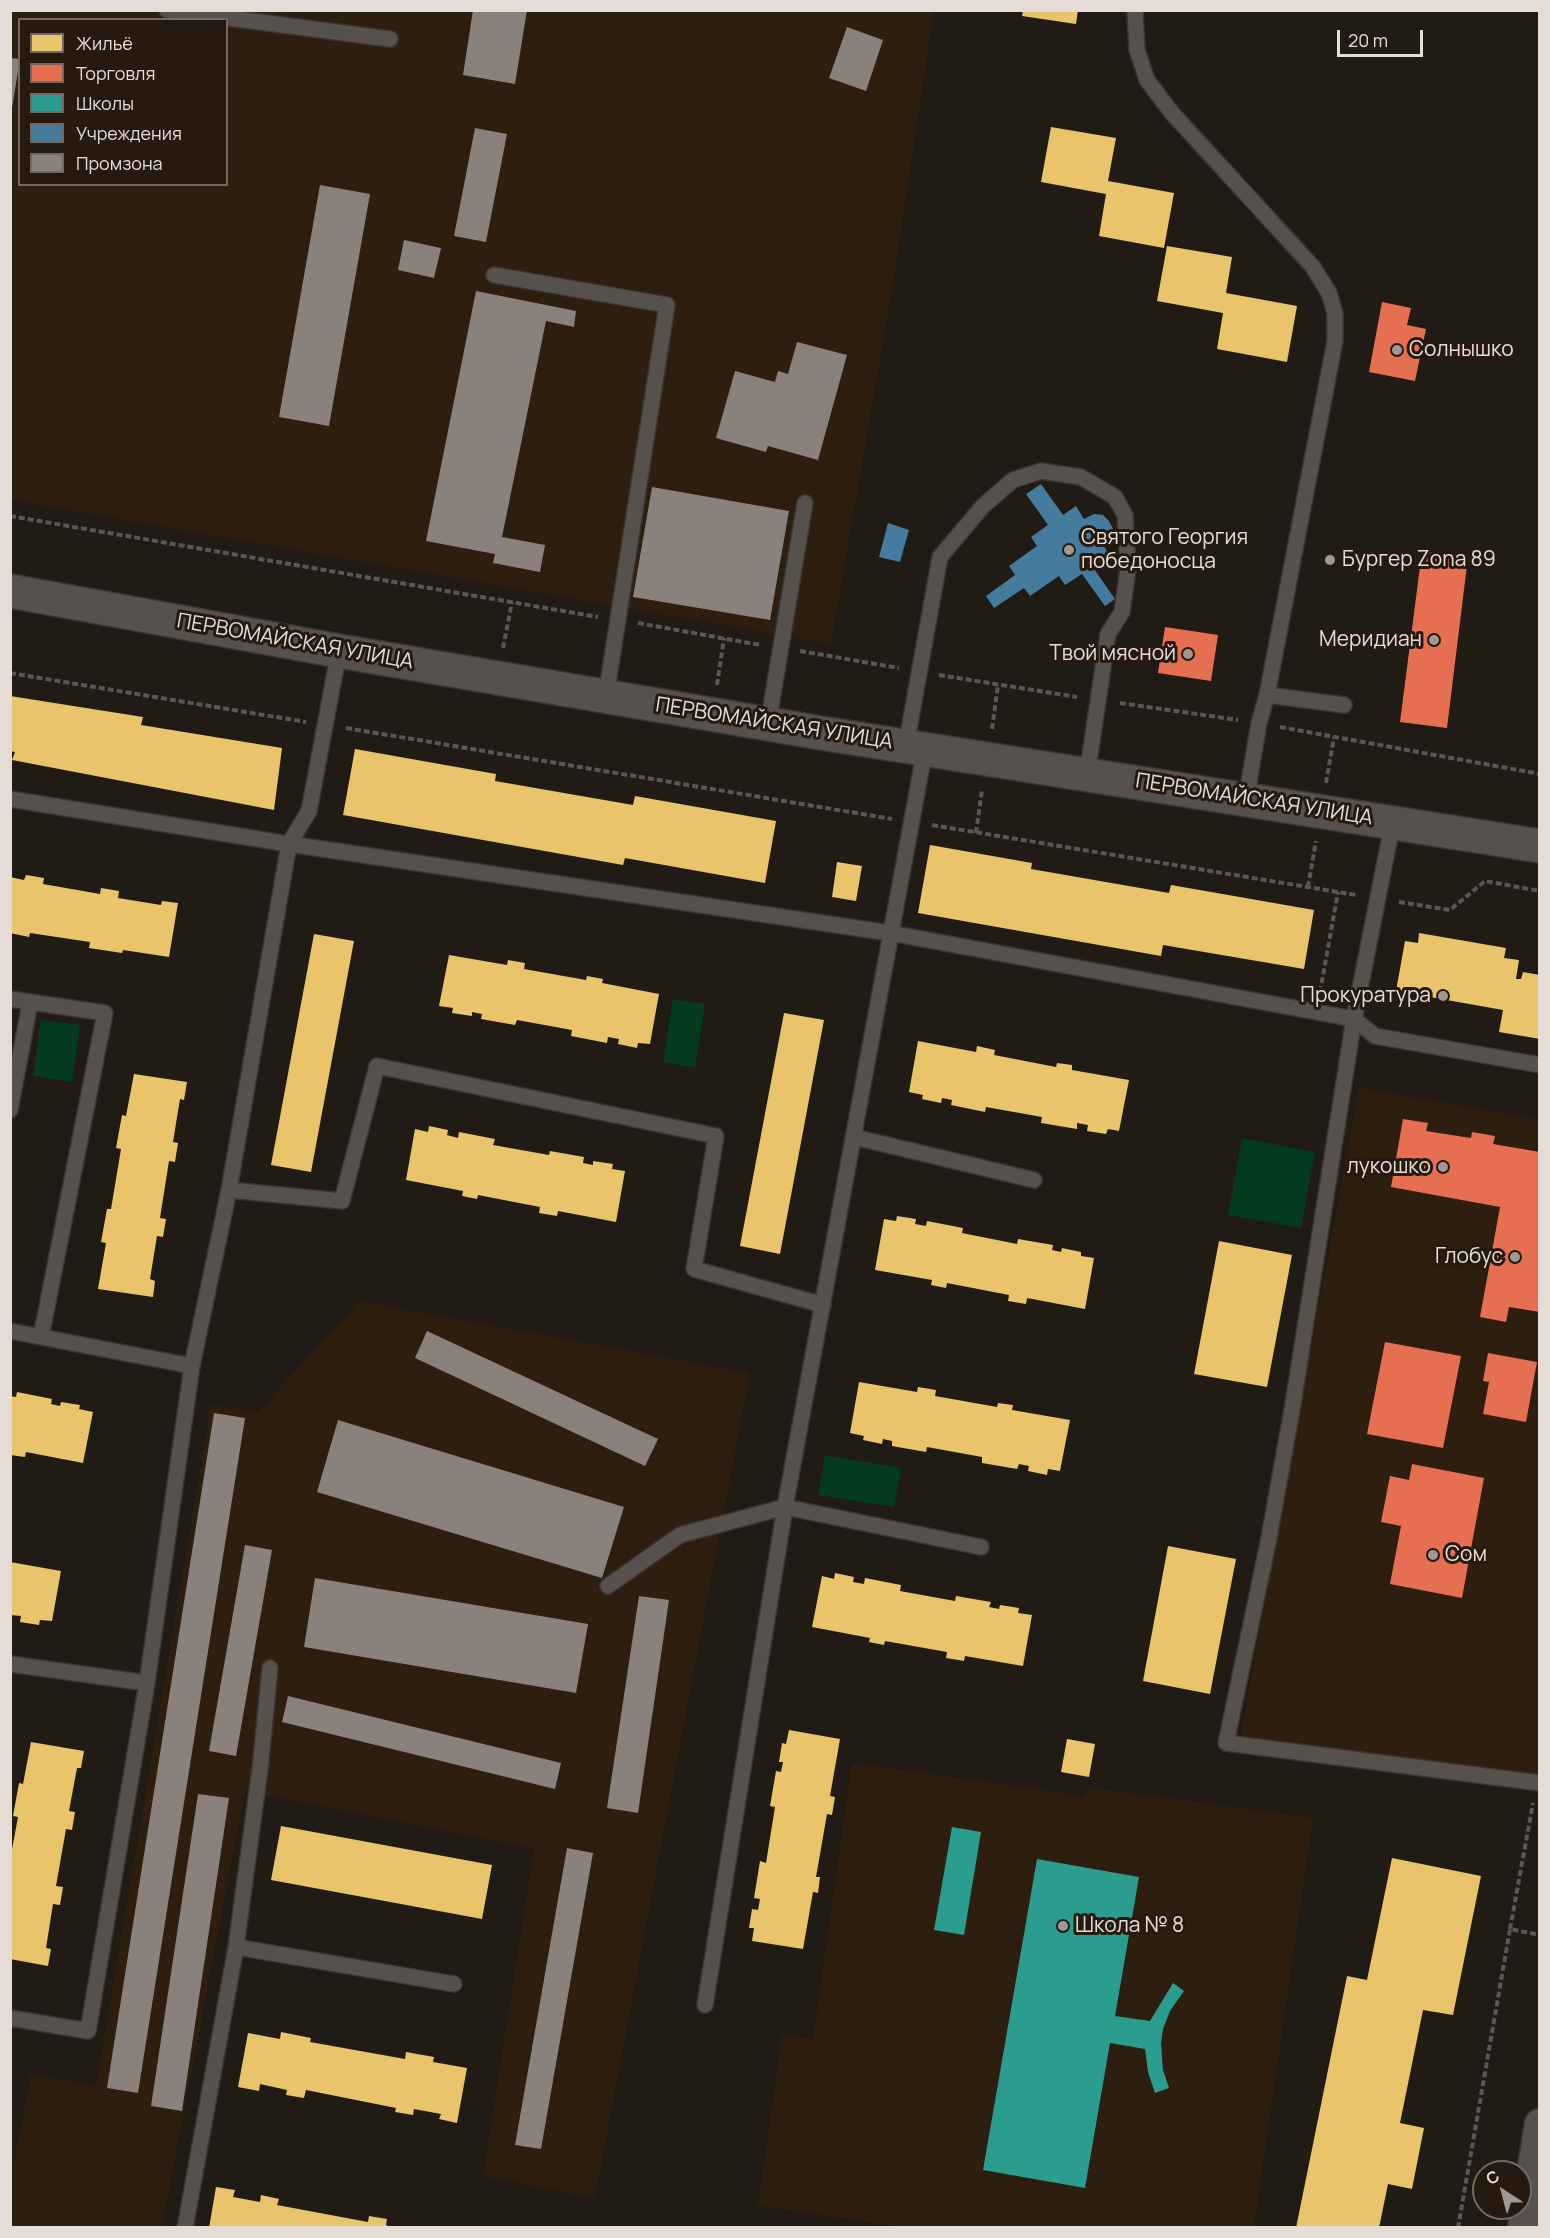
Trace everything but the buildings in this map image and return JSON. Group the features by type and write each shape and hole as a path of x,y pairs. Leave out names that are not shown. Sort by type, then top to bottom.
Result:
{"main road":[{"name":"ПЕРВОМАЙСКАЯ УЛИЦА","path":"10,591 339,651 768,724 1393,821 1539,846"}],"street":[{"path":"1523,2228 1539,2124"}],"lane":[{"path":"167,10 390,39"},
{"path":"1135,10 1137,50 1147,80 1172,113 1313,267 1329,293 1335,313 1335,341 1267,696 1259,723 1246,800"},
{"path":"494,275 667,305 606,696"},
{"path":"705,2005 785,1507 912,822 916,747 940,557 983,506 1013,480 1041,471 1081,477 1115,497 1125,515 1128,568 1122,612 1108,634 1086,775"},
{"path":"768,724 805,503"},
{"path":"10,2018 88,2031 147,1683 192,1366 229,1191 289,844 309,811 339,651"},
{"path":"1267,696 1344,705"},
{"path":"10,799 289,844 890,933 1354,1019 1375,1036 1539,1065"},
{"path":"1393,821 1354,1019 1290,1421 1268,1543 1226,1743 1538,1783"},
{"path":"10,999 105,1012 41,1337"},
{"path":"10,1110 30,1003"},
{"path":"229,1191 342,1201 377,1066 716,1136 694,1269 823,1305"},
{"path":"854,1137 1034,1180"},
{"path":"10,1331 192,1366"},
{"path":"608,1586 680,1536 785,1507 981,1547"},
{"path":"10,1664 147,1683"},
{"path":"185,2228 236,1947 260,1769 270,1668"},
{"path":"236,1947 454,1984"}],"path":[{"path":"498,678 512,602"},
{"path":"712,714 724,638"},
{"path":"10,673 1450,910 1485,881 1539,891"},
{"path":"1317,1012 1338,892"},
{"path":"1458,2228 1509,1929 1538,1783"},
{"path":"1509,1929 1539,1935"}],"shaded area":[{"path":"10,11 934,11 891,296 831,644 11,500"},
{"path":"1359,1088 1539,1119 1539,1792 1239,1744"},
{"path":"359,1301 750,1373 595,2198 483,2176 534,1849 245,1791 162,2227 11,2227 10,2162 14,2162 31,2074 96,2086 211,1405 258,1412"},
{"name":"Школа № 8","path":"852,1763 1085,1796 1087,1787 1313,1818 1254,2227 896,2228 896,2226 758,2206 782,2035 813,2039"}],"green space":[{"path":"673,999 705,1004 695,1068 663,1062"},
{"path":"41,1020 80,1025 72,1082 33,1076"},
{"path":"1242,1138 1315,1152 1301,1228 1228,1215"},
{"path":"825,1455 901,1468 894,1507 818,1495"}],"place":[{"name":"Солнышко","path":"1397,350"},
{"name":"Святого Георгия победоносца","path":"1069,550"},
{"name":"Бургер Zona 89","path":"1330,560"},
{"name":"Меридиан","path":"1434,640"},
{"name":"Твой мясной","path":"1188,654"},
{"name":"Прокуратура","path":"1443,996"},
{"name":"лукошко","path":"1443,1167"},
{"name":"Глобус","path":"1515,1257"},
{"name":"Сом","path":"1433,1555"},
{"name":"Школа № 8","path":"1063,1926"}]}
